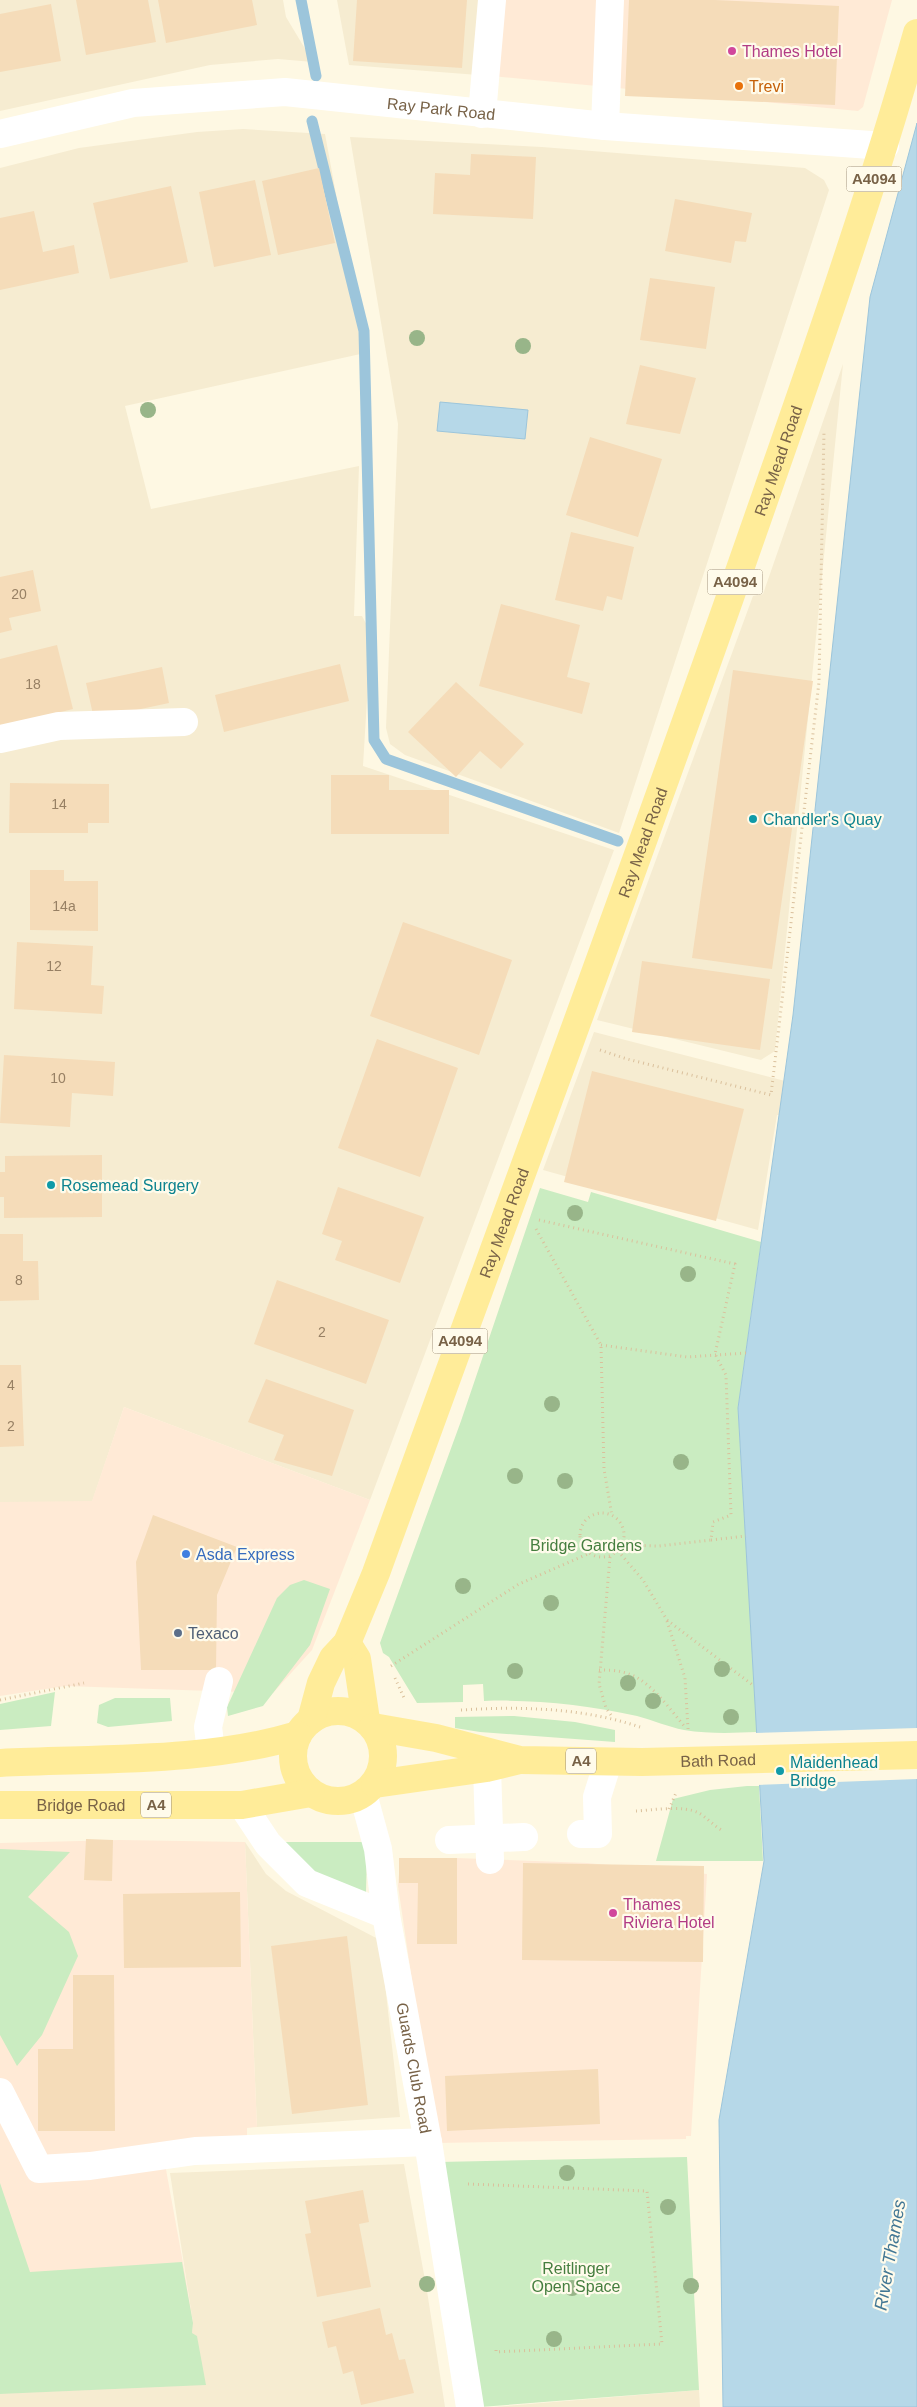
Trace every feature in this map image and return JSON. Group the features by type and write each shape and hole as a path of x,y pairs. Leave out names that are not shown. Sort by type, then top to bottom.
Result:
{"main road":[{"name":"Ray Mead Road","path":"304,1727 333,1658 347,1643 519,1214 571,1039 642,847 827,324 885,146 917,33"},
{"path":"347,1643 357,1659 369,1724 380,1739 384,1755 382,1770 369,1789"},
{"name":"Bath Road","path":"304,1727 324,1713 339,1711 353,1714 369,1724 436,1738 520,1760 642,1762 917,1755"},
{"path":"304,1727 293,1750 294,1766 300,1781 311,1793"},
{"name":"A4","path":"0,1763 132,1758 211,1751 266,1744 304,1727"},
{"name":"Bath Road","path":"311,1793 323,1799 337,1802 351,1800 369,1789 487,1768 520,1760"},
{"name":"Bridge Road","path":"0,1805 242,1805 311,1793"}],"street":[{"path":"482,114 492,0"},
{"path":"605,126 610,0"},
{"name":"Ray Park Road","path":"0,134 133,103 285,92 605,126 885,146"},
{"path":"0,739 60,726 184,722"},
{"path":"211,1751 208,1727 219,1681"},
{"path":"581,1834 598,1834 598,1797 608,1762"},
{"path":"487,1768 490,1849"},
{"name":"Guards Club Road","path":"369,1789 386,1915 428,2142 470,2407"},
{"path":"242,1805 268,1844 307,1884 386,1915"},
{"path":"450,1840 490,1849 524,1837"},
{"path":"0,2092 39,2169 90,2166 195,2151 428,2142"}],"path":[{"path":"571,1039 626,1059 771,1095 819,682 825,424"},
{"path":"519,1214 601,1345 604,1469 612,1516"},
{"path":"519,1214 735,1264 715,1354 726,1375 731,1515 713,1522 711,1540"},
{"path":"601,1345 687,1357 746,1353"},
{"path":"596,1514 612,1516 621,1524 624,1533 618,1551 610,1556 599,1556 590,1553 584,1546 581,1536 582,1527 588,1519 596,1514"},
{"path":"621,1545 659,1546 746,1536"},
{"path":"599,1670 623,1672 647,1685 688,1730 685,1678 667,1620 643,1580 618,1551"},
{"path":"389,1666 519,1584 590,1553"},
{"path":"610,1556 598,1684 613,1718"},
{"path":"667,1620 754,1686"},
{"path":"384,1663 389,1666 406,1703"},
{"path":"0,1700 84,1683"},
{"path":"455,1710 533,1708 613,1718 642,1728"},
{"path":"636,1811 693,1810 724,1832"},
{"path":"435,2188 470,2184 647,2191 662,2344 496,2352 494,2342"},
{"path":"470,2184 472,2194"}],"shaded area":[{"path":"0,0 283,0 286,17 313,62 278,59 210,65 0,111"},
{"path":"337,0 499,0 491,76 349,65"},
{"path":"499,0 892,0 863,107 858,111 491,76"},
{"path":"243,129 325,134 365,353 125,406 151,509 359,466 354,616 362,616 371,633 363,766 614,850 370,1500 124,1407 92,1502 0,1502 0,168 79,148 197,132"},
{"path":"350,137 542,147 805,168 824,180 829,190 619,833 405,755 390,744 386,728 398,424"},
{"path":"843,364 775,1051 761,1060 597,1020 753,596 763,594"},
{"path":"594,1032 785,1081 779,1115 777,1115 758,1230 543,1170"},
{"path":"124,1407 370,1500 312,1650 273,1693 65,1686 0,1696 0,1502 92,1501"},
{"path":"120,1840 245,1842 257,2127 247,2128 247,2141 163,2153 193,2323 192,2333 197,2336 206,2385 0,2394 0,1843"},
{"path":"245,1842 266,1874 286,1891 380,1940 400,2117 257,2127"},
{"path":"457,1858 587,1863 707,1874 691,2136 686,2136 686,2139 436,2143 398,1886 400,1861"},
{"path":"404,2164 427,2291 445,2407 0,2407 0,2394 192,2333 193,2323 170,2173"},
{"path":"699,2390 700,2407 494,2407"}],"green space":[{"name":"Bridge Gardens","path":"540,1188 588,1202 591,1192 761,1242 738,1408 757,1732 721,1733 684,1730 637,1716 580,1706 542,1702 484,1701 483,1684 463,1685 463,1702 417,1703 389,1657 383,1653 380,1643 461,1421"},
{"path":"304,1580 330,1589 310,1645 263,1706 228,1716 227,1707 277,1598 290,1585"},
{"path":"55,1692 51,1726 0,1730 0,1704"},
{"path":"115,1698 170,1698 172,1721 108,1727 97,1723 99,1705"},
{"path":"514,1716 575,1722 615,1730 615,1742 480,1732 455,1728 455,1717"},
{"path":"759,1786 763,1861 656,1861 673,1799 710,1790"},
{"path":"276,1842 362,1842 367,1851 366,1892 353,1892 293,1860"},
{"path":"0,1849 70,1852 28,1897 69,1932 78,1956 42,2035 17,2066 0,2035"},
{"name":"Reitlinger Open Space","path":"687,2157 699,2390 480,2407 439,2162"},
{"path":"0,2183 30,2272 182,2262 193,2323 192,2333 197,2336 206,2385 0,2394"}],"water":[{"name":"River Thames","path":"917,123 917,2407 723,2407 719,2120 764,1861 738,1408 793,1015 870,297"},
{"path":"440,402 528,410 525,439 437,431"}],"pier":[{"path":"917,1728 917,1779 757,1785 755,1733"}],"building":[{"path":"76,0 148,0 156,42 86,55"},
{"path":"158,0 252,0 257,25 166,43"},
{"path":"357,0 467,0 462,68 353,61"},
{"name":"Thames Hotel","path":"629,0 715,0 839,6 835,105 625,96"},
{"path":"51,4 61,61 0,72 0,14"},
{"path":"471,154 536,157 533,219 433,214 435,173 470,175"},
{"path":"319,168 335,243 278,255 262,181"},
{"path":"255,180 271,255 214,267 199,192"},
{"path":"171,186 188,262 110,279 93,203"},
{"path":"675,199 752,213 746,242 735,241 731,263 665,251"},
{"path":"34,211 43,252 74,245 79,273 0,290 0,218"},
{"path":"650,278 715,287 706,349 640,340"},
{"path":"640,365 696,378 680,434 626,424"},
{"path":"590,437 662,459 638,537 566,515"},
{"path":"571,532 634,547 622,600 607,596 603,611 555,600"},
{"path":"33,570 41,611 9,618 12,630 0,633 0,577"},
{"path":"501,604 580,625 567,677 590,683 582,714 479,686"},
{"path":"57,645 73,709 0,727 0,659"},
{"path":"340,664 349,701 224,732 215,695"},
{"path":"162,667 169,703 94,719 86,683"},
{"name":"Chandler's Quay","path":"733,670 813,681 772,969 692,958"},
{"path":"456,682 524,744 501,769 480,751 456,777 408,732"},
{"path":"331,775 389,775 389,790 449,790 449,834 331,834"},
{"path":"10,783 109,784 109,823 88,823 88,833 9,833"},
{"path":"30,870 64,870 64,881 98,881 98,931 30,930"},
{"path":"403,922 512,960 479,1055 370,1016"},
{"path":"17,942 93,946 91,985 104,986 102,1014 14,1009"},
{"path":"642,961 770,979 760,1050 632,1032"},
{"path":"377,1039 458,1068 420,1177 338,1148"},
{"path":"4,1055 115,1062 113,1096 72,1093 70,1127 0,1123"},
{"path":"592,1071 744,1109 716,1221 564,1182"},
{"name":"Rosemead Surgery","path":"102,1155 102,1217 4,1218 4,1197 0,1197 0,1172 5,1172 5,1156"},
{"path":"338,1187 424,1217 400,1283 335,1260 342,1241 322,1234"},
{"path":"0,1234 23,1234 23,1261 38,1261 39,1300 0,1301"},
{"path":"277,1280 389,1320 366,1384 254,1344"},
{"path":"0,1365 21,1365 24,1446 0,1447"},
{"path":"266,1379 354,1410 332,1476 274,1460 284,1435 248,1422"},
{"name":"Texaco","path":"153,1515 237,1547 217,1595 216,1670 141,1670 136,1562"},
{"path":"86,1839 113,1840 112,1881 84,1880"},
{"path":"399,1858 457,1858 457,1944 417,1944 418,1883 399,1883"},
{"name":"Thames Riviera Hotel","path":"523,1863 704,1866 703,1962 522,1960"},
{"path":"240,1892 241,1967 124,1968 123,1894"},
{"path":"347,1936 368,2105 292,2114 271,1946"},
{"path":"73,1975 114,1975 115,2131 38,2131 38,2049 73,2049"},
{"path":"598,2069 600,2124 447,2131 445,2076"},
{"path":"363,2190 369,2222 359,2224 371,2287 317,2297 305,2234 311,2233 305,2201"},
{"path":"380,2308 386,2335 392,2333 399,2360 405,2359 414,2393 361,2405 353,2371 343,2374 336,2346 328,2348 322,2322"}],"waterway":[{"path":"301,0 316,76"},
{"path":"312,121 364,331 374,740 386,759 618,841"}],"place":[{"name":"Thames Hotel","path":"732,51"},
{"name":"Trevi","path":"739,86"},
{"name":"Chandler's Quay","path":"753,819"},
{"name":"Rosemead Surgery","path":"51,1185"},
{"name":"Asda Express","path":"186,1554"},
{"name":"Texaco","path":"178,1633"},
{"name":"Maidenhead Bridge","path":"780,1771"},
{"name":"Thames Riviera Hotel","path":"613,1913"}]}
